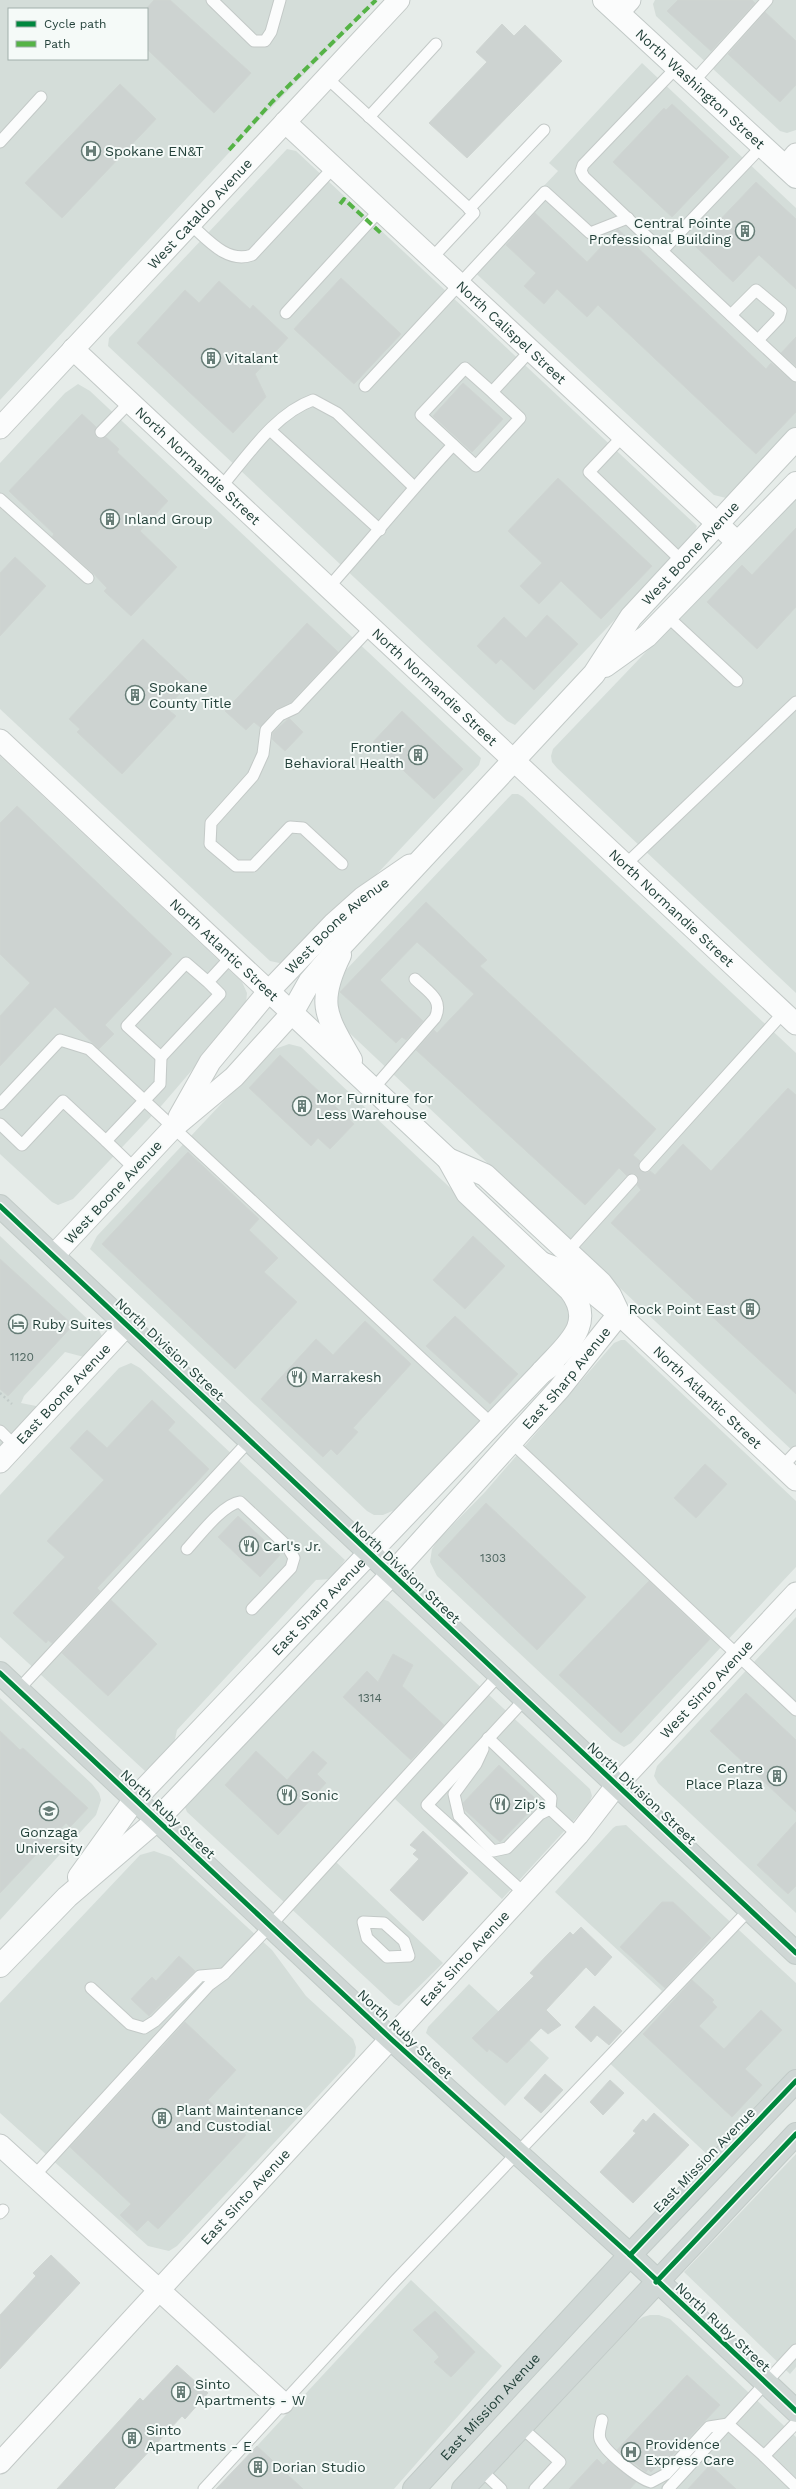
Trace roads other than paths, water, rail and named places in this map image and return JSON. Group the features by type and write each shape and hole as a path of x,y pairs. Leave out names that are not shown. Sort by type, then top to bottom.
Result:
{"main road":[{"name":"North Division Street","path":"0,1206 498,1676 796,1953"},
{"name":"North Ruby Street","path":"0,1673 390,2038 630,2255 656,2282 796,2410"},
{"name":"East Mission Avenue","path":"414,2489 630,2255 796,2081"},
{"path":"463,2489 796,2134"}],"street":[{"name":"West Cataldo Avenue","path":"0,428 399,0"},
{"name":"North Washington Street","path":"617,4 677,67 762,146 792,166"},
{"name":"North Calispel Street","path":"285,122 737,542"},
{"name":"North Normandie Street","path":"73,350 790,1018"},
{"name":"West Boone Avenue","path":"53,1256 173,1128 234,1077 292,1014 310,981 350,935 594,674 630,617 796,439"},
{"name":"West Boone Avenue","path":"594,674 647,636 796,483"},
{"name":"North Atlantic Street","path":"0,740 448,1159 467,1193 539,1261 575,1278 619,1314 791,1466"},
{"name":"West Boone Avenue","path":"173,1128 210,1062 268,992 334,923 362,898 429,852"},
{"path":"350,935 330,975 325,998 327,1014 367,1084"},
{"name":"North Atlantic Street","path":"448,1159 485,1175 601,1282 610,1295 619,1314"},
{"path":"539,1261 570,1290 579,1302 582,1314 580,1326 542,1372"},
{"name":"East Sharp Avenue","path":"66,1897 84,1867 134,1799 368,1552 542,1372 619,1314"},
{"name":"East Sharp Avenue","path":"0,1966 66,1897 157,1820 391,1575 559,1389 619,1314"},
{"name":"East Boone Avenue","path":"0,1462 127,1325"},
{"name":"West Sinto Avenue","path":"616,1786 796,1593"},
{"name":"East Sinto Avenue","path":"0,2463 578,1835 616,1786"},
{"path":"0,2145 283,2403"}],"lane":[{"path":"212,0 254,41 264,41 271,32 280,0"},
{"path":"693,82 767,0"},
{"path":"370,117 436,44"},
{"path":"677,67 582,165 581,171 584,177 796,376"},
{"path":"327,78 474,213 432,258"},
{"path":"0,142 41,97"},
{"path":"470,209 544,130"},
{"path":"662,250 762,146"},
{"path":"190,224 225,254 245,258 252,256 334,168"},
{"path":"365,386 545,192 590,233 628,218"},
{"path":"286,313 380,210"},
{"path":"731,315 756,290 776,306 781,311 781,315 758,340"},
{"path":"492,392 531,350"},
{"path":"465,368 492,392 520,418 476,466 421,415 465,368"},
{"path":"221,487 270,430 298,405 313,400 337,413 414,487"},
{"path":"101,432 130,402"},
{"path":"270,430 380,530"},
{"path":"623,436 589,472 682,561"},
{"path":"328,588 380,530 414,487 453,445"},
{"path":"0,499 88,578"},
{"path":"667,616 737,681"},
{"path":"342,864 303,828 290,827 253,866 236,866 210,844 211,823 253,776 263,754 266,730 280,715 296,708 371,627"},
{"path":"625,865 796,702"},
{"path":"208,982 231,957"},
{"path":"106,1141 160,1084 160,1057 220,994 186,962 127,1026 160,1057"},
{"path":"367,1084 411,1047 435,1018 439,1009 438,1002 415,979"},
{"path":"645,1166 790,1018"},
{"path":"0,1104 60,1040 89,1049 492,1424"},
{"path":"0,1124 22,1145 64,1101 135,1169"},
{"path":"568,1251 632,1180"},
{"path":"0,1431 15,1446"},
{"path":"18,1690 250,1441"},
{"path":"511,1442 796,1710"},
{"path":"187,1549 224,1509 233,1503 240,1502 287,1546 294,1558 291,1568 252,1609"},
{"path":"34,2176 209,1985 224,1974 270,1926 498,1676"},
{"path":"524,1700 427,1805 524,1893"},
{"path":"488,1738 551,1798 550,1809"},
{"path":"488,1738 476,1764 454,1794 459,1816 466,1826 493,1851 500,1850 507,1848 540,1814 550,1809"},
{"path":"550,1809 578,1835"},
{"path":"204,2489 396,2280 749,1910"},
{"path":"91,1988 130,2024 144,2028 155,2021 200,1976 224,1974"},
{"path":"668,2489 796,2350"},
{"path":"602,2420 600,2433 604,2446 642,2480 651,2482 666,2474 709,2428 728,2424"},
{"path":"764,2456 796,2423"},
{"path":"728,2424 796,2486"},
{"path":"521,2427 560,2462 534,2489"},
{"path":"481,2470 501,2489"}],"place":[{"name":"Spokane EN&T","path":"91,151"},
{"name":"Central Pointe Professional Building","path":"745,231"},
{"name":"Vitalant","path":"211,358"},
{"name":"Inland Group","path":"110,519"},
{"name":"Spokane County Title","path":"135,695"},
{"name":"Frontier Behavioral Health","path":"418,755"},
{"name":"Mor Furniture for Less Warehouse","path":"302,1106"},
{"name":"Rock Point East","path":"750,1309"},
{"name":"Ruby Suites","path":"18,1324"},
{"name":"Marrakesh","path":"297,1377"},
{"name":"Carl's Jr.","path":"249,1546"},
{"name":"Centre Place Plaza","path":"777,1776"},
{"name":"Sonic","path":"287,1795"},
{"name":"Zip's","path":"500,1804"},
{"name":"Gonzaga University","path":"49,1811"},
{"name":"Plant Maintenance and Custodial","path":"162,2118"},
{"name":"Sinto Apartments - W","path":"181,2392"},
{"name":"Sinto Apartments - E","path":"132,2438"},
{"name":"Providence Express Care","path":"631,2452"},
{"name":"Dorian Studio","path":"258,2467"}]}
